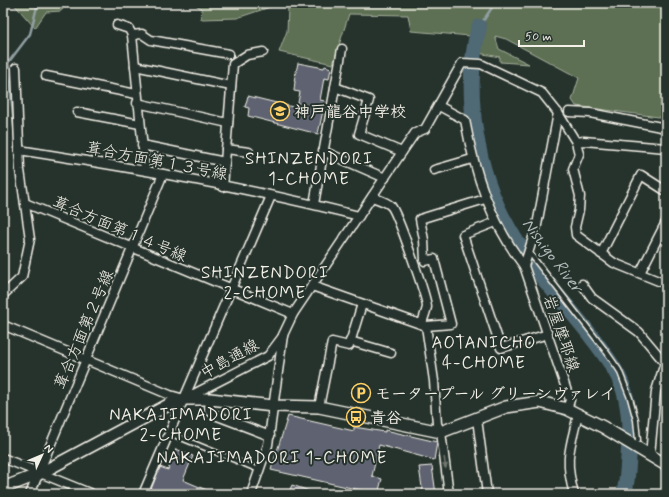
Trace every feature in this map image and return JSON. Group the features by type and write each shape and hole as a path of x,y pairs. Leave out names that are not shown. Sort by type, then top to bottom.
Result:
{"street":[{"path":"117,24 129,29 132,35 145,170"},
{"path":"132,35 142,34 151,40 229,54"},
{"path":"314,204 342,49"},
{"path":"223,186 233,64 247,55 263,52"},
{"path":"251,494 270,436 283,335 293,314 415,133 425,129 462,63 466,62 481,64 542,93 558,113 576,142 579,154 572,169 580,196 579,210 575,227 576,235 614,263 666,284"},
{"path":"135,66 230,86"},
{"path":"3,295 22,277 30,239 19,150 16,68"},
{"path":"46,76 228,122"},
{"path":"335,87 369,100 359,134 402,152"},
{"name":"岩屋摩耶線","path":"439,106 465,120 472,159 485,199 511,249 524,264 570,400 568,409"},
{"path":"78,112 140,124"},
{"path":"569,112 590,113 666,128"},
{"path":"524,264 537,226 558,113"},
{"path":"576,142 584,141 666,148"},
{"path":"142,146 225,162"},
{"path":"226,149 249,152"},
{"name":"葺合方面第１３号線","path":"19,150 145,170 314,204 359,216"},
{"path":"323,151 385,178"},
{"path":"434,170 472,159"},
{"name":"葺合方面第２号線","path":"30,494 163,174"},
{"path":"601,254 641,175 666,191"},
{"path":"143,494 271,196"},
{"path":"372,196 391,206 406,238 409,252 425,293 426,307 424,325 434,381 437,424 441,432 449,494"},
{"path":"312,286 424,325 451,324 434,259 424,261 424,240 420,219 485,199"},
{"name":"葺合方面第１４号線","path":"25,203 293,314"},
{"path":"496,222 462,235 501,348 548,334"},
{"path":"640,273 665,225"},
{"path":"582,284 592,298 639,332 666,358 656,390 650,455"},
{"path":"319,407 332,342 349,346 362,304"},
{"path":"3,324 184,399"},
{"name":"中島通線","path":"184,399 268,356 283,335"},
{"path":"350,341 391,353"},
{"path":"3,488 39,474 170,404 184,399 210,399 273,406 319,407 441,432 498,410 520,404 540,402 568,409 621,438 638,444 650,455 666,465"},
{"path":"210,399 209,410 215,415 270,436"},
{"path":"574,494 569,477 568,456 578,415"},
{"path":"477,419 487,494"},
{"path":"3,458 39,474 92,494"}],"lane":[{"path":"529,251 619,370 630,398 636,420 638,444"},
{"path":"170,433 259,470"}],"green space":[{"path":"13,3 68,3 61,11 46,12 35,28"},
{"path":"193,3 666,3 666,118 576,106 572,100 579,78 506,39 495,36 499,49 529,64 500,62 500,57 478,53 471,36 411,31 408,15 349,14 333,64 279,52 287,31 288,9 279,4 237,18 201,19 202,9"}],"building":[{"path":"298,63 331,68 329,79 324,78 320,100 325,101 318,134 248,116 249,108 245,107 248,96 297,108 300,92 294,91 294,81"},
{"path":"288,416 354,431 354,427 385,432 385,430 437,442 434,460 379,445 372,476 382,479 378,494 271,470"},
{"path":"176,449 193,456 183,480 216,494 149,494 160,467 168,470"},
{"path":"432,466 436,494 423,494 419,467"},
{"path":"292,485 315,493 288,494"}],"waterway":[{"path":"15,137 8,63 30,34 38,3"},
{"path":"479,27 495,3"},
{"name":"Nishigo River","path":"479,27 474,52 472,105 475,132 488,184 510,231 528,259 602,350 612,365 624,389 629,424 628,472 624,494"}],"place":[{"name":"神戸龍谷中学校","path":"280,111"},
{"name":"モータープール グリーンヴァレイ","path":"361,393"},
{"name":"青谷","path":"356,417"}],"district":[{"name":"SHINZENDORI 1-CHOME","path":"309,168"},
{"name":"SHINZENDORI 2-CHOME","path":"265,282"},
{"name":"AOTANICHO 4-CHOME","path":"484,352"},
{"name":"NAKAJIMADORI 2-CHOME","path":"181,424"},
{"name":"NAKAJIMADORI 1-CHOME","path":"272,457"}]}
